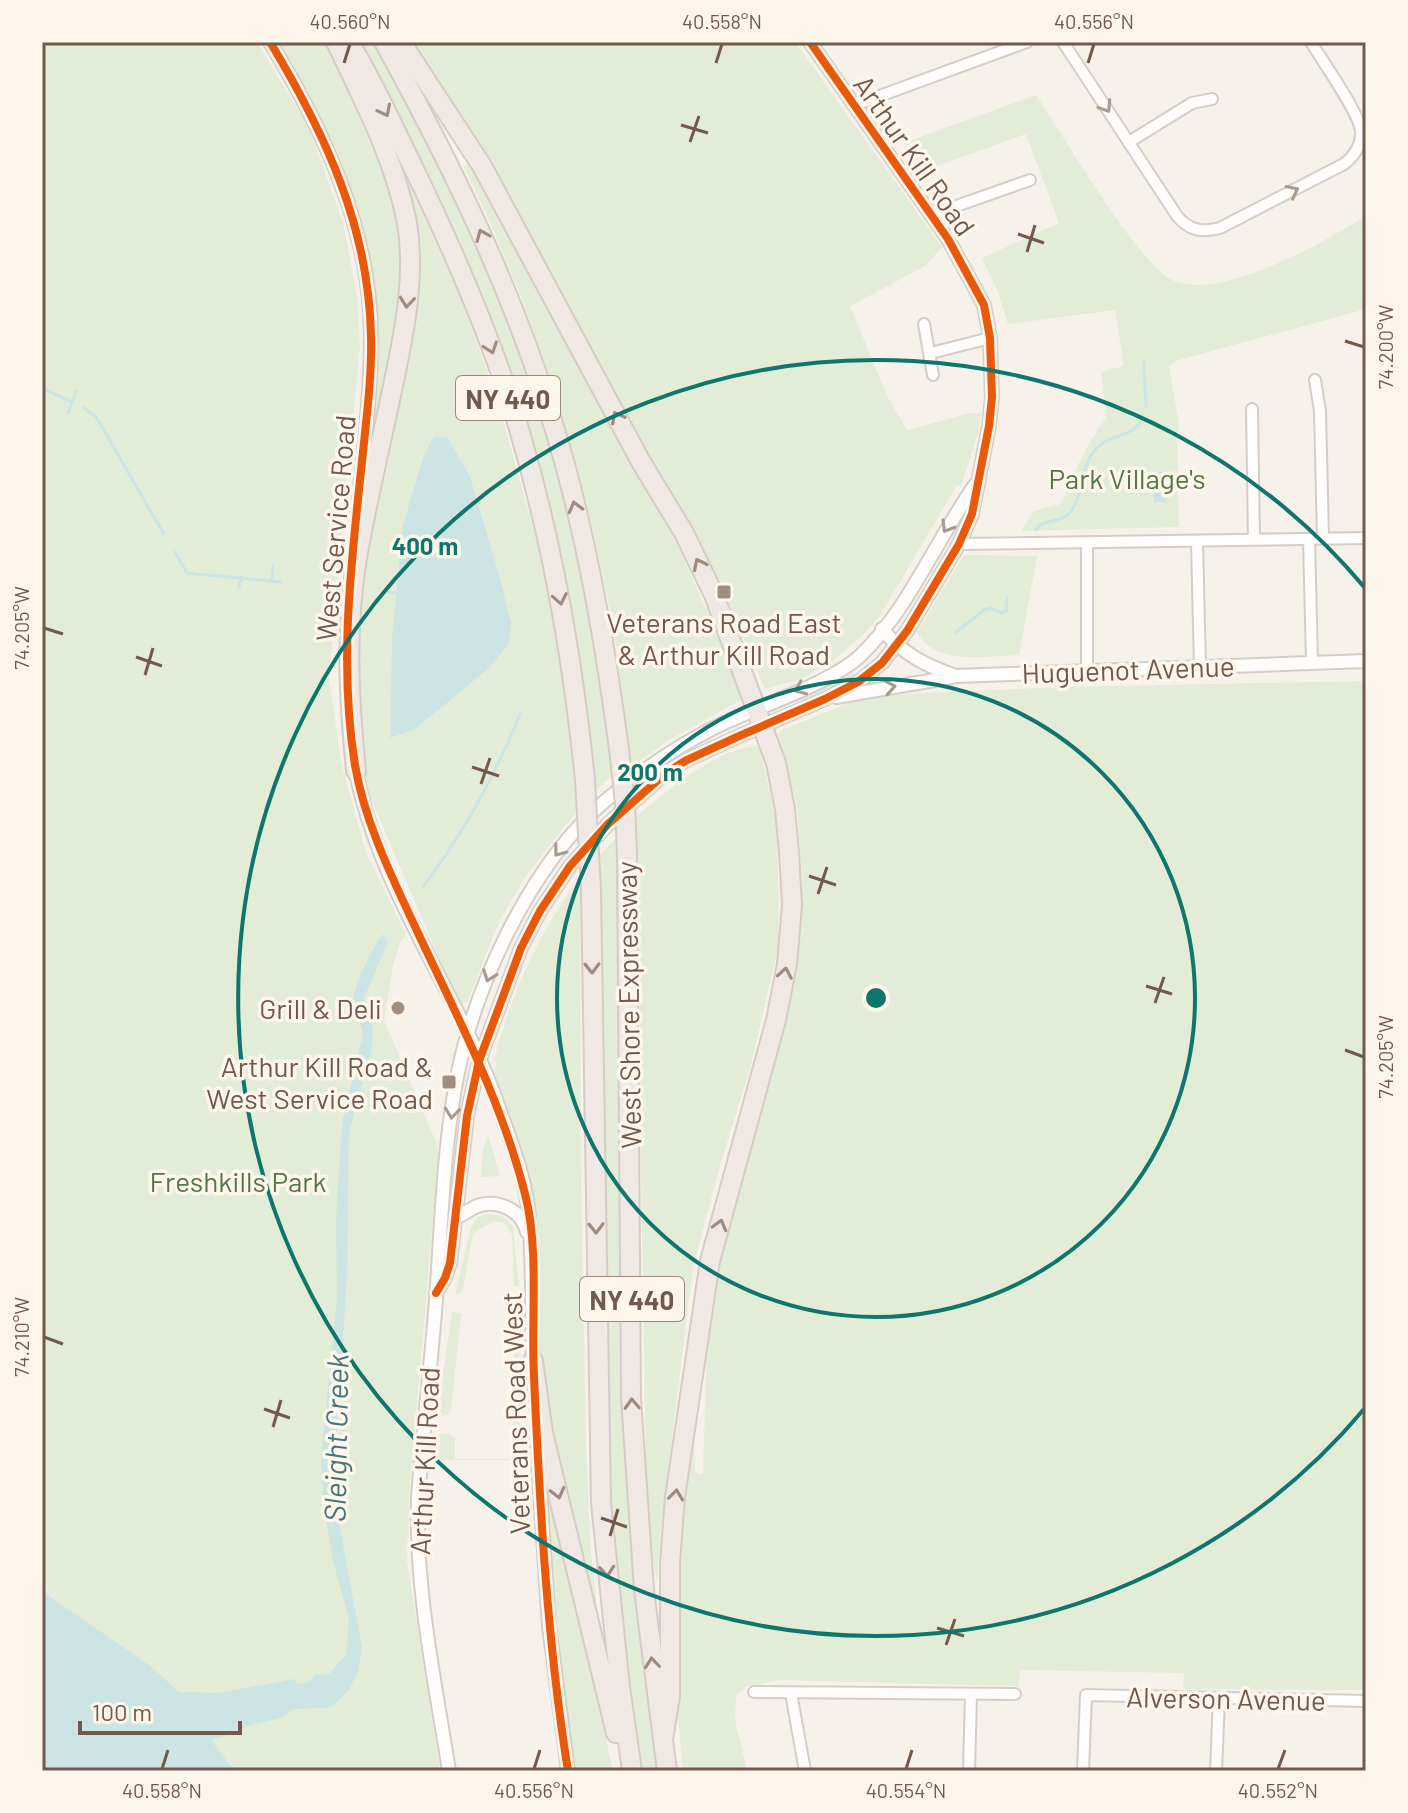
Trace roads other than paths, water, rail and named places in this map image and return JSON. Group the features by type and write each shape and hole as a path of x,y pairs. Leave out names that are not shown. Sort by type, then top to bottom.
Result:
{"highway":[{"path":"336,42 394,176 407,223 410,263 408,303 400,352 356,560 349,675 356,771"},
{"name":"West Shore Expressway","path":"349,42 442,227 483,325 518,428 546,533 565,625 585,780 591,890 601,1503 616,1657 632,1771"},
{"name":"West Shore Expressway","path":"384,42 472,212 514,312 551,417 579,518 600,616 625,803 631,1398 644,1590 667,1771"},
{"path":"401,42 482,166 641,462 684,533 714,595 776,763 785,809 792,905 787,964 776,1020 710,1261 703,1301 675,1497 670,1562 670,1696 663,1740"},
{"path":"533,1361 543,1433 625,1771"}],"street":[{"name":"West Service Road","path":"270,42 325,140 348,201 364,270 371,335 370,363 346,636 346,689 356,771 370,826 385,862 479,1061"},
{"name":"Arthur Kill Road","path":"810,42 931,215 977,290 988,321 992,397 972,514 959,544 897,646 858,682 825,699"},
{"path":"855,105 1027,42"},
{"path":"1063,42 1177,216 1184,224 1201,231 1220,228 1344,164 1357,150 1361,139 1359,121 1311,42"},
{"path":"1129,142 1192,103 1212,99"},
{"path":"931,215 1030,180"},
{"path":"924,324 933,375"},
{"path":"931,353 990,338"},
{"path":"1315,380 1320,411 1323,538"},
{"path":"1252,409 1254,539"},
{"path":"759,718 859,657 882,629 976,484"},
{"path":"959,544 1366,538"},
{"path":"1309,539 1312,661"},
{"path":"1197,542 1200,667"},
{"path":"1087,543 1087,670"},
{"name":"Huguenot Avenue","path":"882,629 897,646 931,668 956,676 1366,661"},
{"path":"759,718 825,699 956,676"},
{"name":"Arthur Kill Road","path":"449,1771 420,1586 417,1537 423,1425 455,1088 468,1037 494,961 516,916 571,835 605,801 648,768 699,737 759,718"},
{"name":"Arthur Kill Road","path":"436,1293 450,1263 467,1116 479,1061 521,948 540,911 570,866 608,824 666,773 759,718"},
{"name":"Veterans Road West","path":"479,1061 499,1107 528,1204 547,1612 568,1771"},
{"path":"456,1218 477,1206 496,1203 513,1210 525,1225 532,1255"},
{"path":"754,1692 1015,1694"},
{"path":"791,1693 805,1771"},
{"path":"969,1771 971,1694"},
{"name":"Alverson Avenue","path":"1083,1771 1086,1695 1366,1701"},
{"path":"1216,1771 1219,1698"}],"water":[{"path":"436,436 448,438 470,477 511,623 509,644 488,669 415,729 390,738 392,639 403,525 423,458"},
{"path":"1153,472 1165,472 1166,502 1154,502"},
{"path":"383,934 388,942 363,1000 373,1028 371,1054 349,1132 347,1278 335,1464 336,1506 362,1648 358,1671 349,1690 335,1704 326,1708 294,1709 280,1718 243,1727 237,1733 213,1739 235,1771 42,1771 42,1591 148,1664 179,1692 219,1693 293,1679 298,1684 309,1682 315,1675 329,1674 346,1655 349,1619 333,1561 323,1500 321,1457 337,1299 336,1221 342,1123 363,1034 353,1002 362,970"}],"waterway":[{"path":"1144,362 1146,406"},
{"path":"42,388 71,402"},
{"path":"68,413 76,391"},
{"path":"84,408 96,417 164,534"},
{"path":"1036,530 1044,523 1068,515 1076,501 1086,465 1095,450 1136,428 1143,417"},
{"path":"175,552 187,573 281,582"},
{"path":"272,581 273,566"},
{"path":"239,587 241,577"},
{"path":"383,592 396,593"},
{"path":"956,632 984,610 1006,611 1007,598"},
{"name":"Sleight Creek","path":"423,887 477,804 520,714"}],"place":[{"name":"Veterans Road East & Arthur Kill Road","path":"724,592"},
{"name":"Grill & Deli","path":"398,1008"},
{"name":"Arthur Kill Road & West Service Road","path":"449,1082"}],"park label":[{"name":"Park Village's","path":"1127,478"},
{"name":"Freshkills Park","path":"238,1181"}]}
